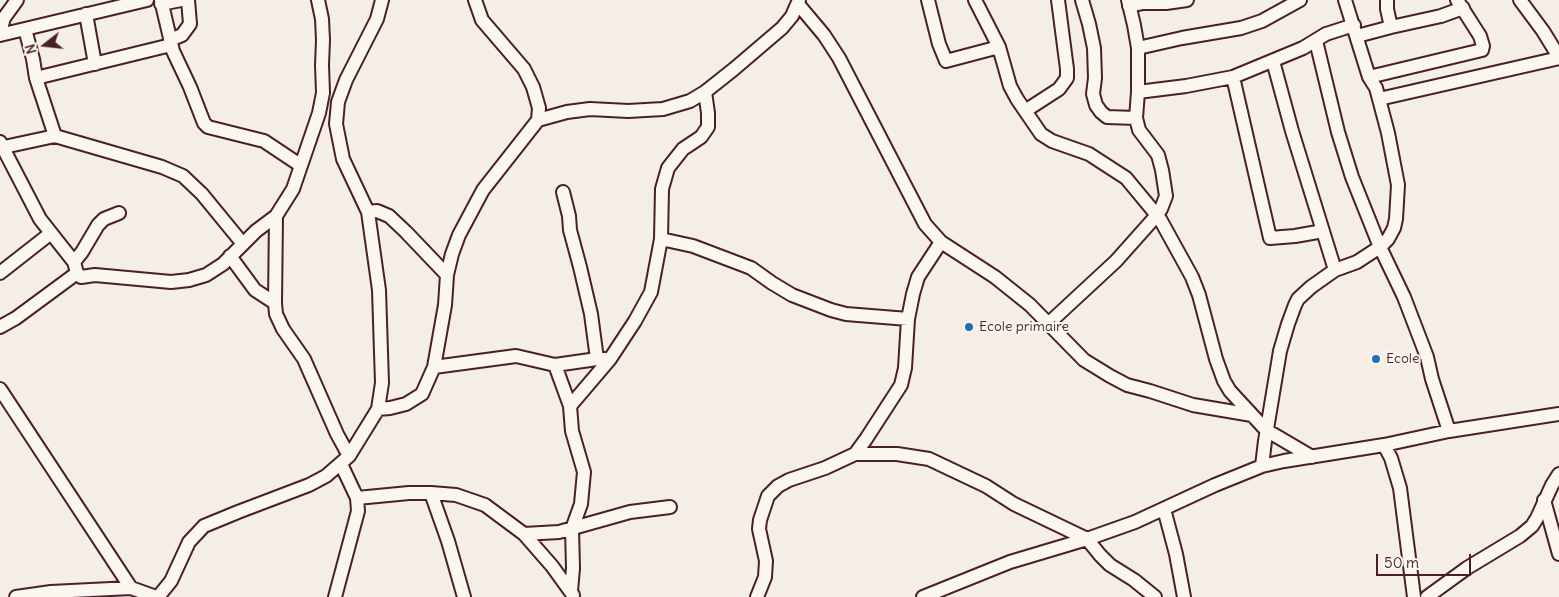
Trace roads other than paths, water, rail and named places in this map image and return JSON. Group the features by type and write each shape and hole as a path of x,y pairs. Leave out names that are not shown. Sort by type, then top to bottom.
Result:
{"street":[{"path":"17,0 4,18 0,33 25,29 148,0"},
{"path":"181,0 161,2 171,42 204,123 208,127 264,141 300,165"},
{"path":"36,78 95,64 171,42 182,34 190,24 188,0"},
{"path":"243,244 202,194 183,176 162,167 55,136 2,144 40,219 76,267 81,277 95,275 171,282 189,280 206,275 223,264 230,256 243,244 256,231 276,216 293,189 319,113 323,93 322,19 318,0"},
{"path":"16,597 51,592 131,588 157,597 171,581 189,542 204,526 309,485 326,476 345,460 378,409 382,383 379,290 368,212 343,159 336,124 338,102 346,80 377,19 382,0"},
{"path":"378,409 406,404 422,394 434,367 445,305 447,275 452,254 460,235 483,190 538,120 539,108 533,87 524,68 482,20 474,0"},
{"path":"928,0 938,44 946,61 999,47"},
{"path":"975,0 999,47 1010,86 1041,134 1052,141 1089,154 1126,178 1157,215 1182,256 1192,277 1199,295 1216,359 1230,391 1266,430 1312,457"},
{"path":"1026,111 1059,89 1067,78 1058,0"},
{"path":"1082,0 1095,59 1094,98 1096,105 1100,112 1107,116 1136,118"},
{"path":"1048,324 1116,261 1162,209 1166,196 1158,155 1139,130 1136,118 1138,48 1128,3 1166,3 1181,0"},
{"path":"1138,48 1248,26 1262,21 1300,0"},
{"path":"1262,466 1266,430 1278,373 1280,351 1290,315 1298,300 1311,287 1335,270 1357,262 1380,246 1388,239 1396,219 1398,194 1394,164 1376,88 1369,77 1346,0"},
{"path":"1387,0 1391,27"},
{"path":"1379,99 1559,57 1520,0"},
{"path":"538,120 567,112 590,109 628,111 663,109 690,101 705,92 782,28 792,16 799,2 839,58 926,224 941,242 995,277 1030,305 1084,360 1110,376 1127,385 1193,406 1252,416"},
{"path":"1138,92 1186,86 1233,77 1303,48 1331,32 1391,27 1441,16 1460,4 1480,36 1483,46 1482,50 1369,77"},
{"path":"86,14 95,64"},
{"path":"25,29 36,78 55,136"},
{"path":"1316,41 1338,132 1352,177 1380,246 1404,297 1427,357 1432,379 1450,431"},
{"path":"1273,61 1292,131 1335,270"},
{"path":"1233,77 1270,238 1299,236 1323,231"},
{"path":"570,406 610,359 651,292 661,239 662,190 668,168 683,149 702,136 708,127 705,92"},
{"path":"323,93 338,102"},
{"path":"563,192 569,216 570,230 591,314 596,358"},
{"path":"368,212 377,211 388,216 447,275"},
{"path":"0,327 16,318 76,267 82,252 98,225 104,219 119,213"},
{"path":"276,216 274,303 276,314 283,329 304,359 337,434 357,498 358,510 335,597"},
{"path":"0,273 50,233"},
{"path":"661,239 693,246 750,268 792,295 831,310 846,314 908,319"},
{"path":"855,454 901,385 905,368 908,319 913,294 918,277 941,242"},
{"path":"230,256 255,290 274,303"},
{"path":"434,367 516,356 555,365 596,358 610,359"},
{"path":"555,365 570,406 572,431 584,472 581,504 572,529 573,594"},
{"path":"0,390 131,588"},
{"path":"923,597 1010,562 1087,539 1164,509 1262,466 1384,445 1450,431 1559,414"},
{"path":"1384,445 1391,458 1400,488 1414,597"},
{"path":"757,597 765,577 766,561 759,529 768,496 778,486 788,480 826,468 855,454 897,454 929,459 986,486 1014,504 1087,539 1110,565 1156,597"},
{"path":"1427,597 1467,568 1520,536 1532,526 1559,474"},
{"path":"357,498 431,493 456,496 485,505 524,534 573,594"},
{"path":"431,493 448,541 464,597"},
{"path":"1544,500 1559,554"},
{"path":"524,534 559,532 630,512 670,507"},
{"path":"1164,509 1176,554 1184,597"}],"place":[{"name":"Ecole primaire","path":"969,327"},
{"name":"Ecole","path":"1376,359"}]}
